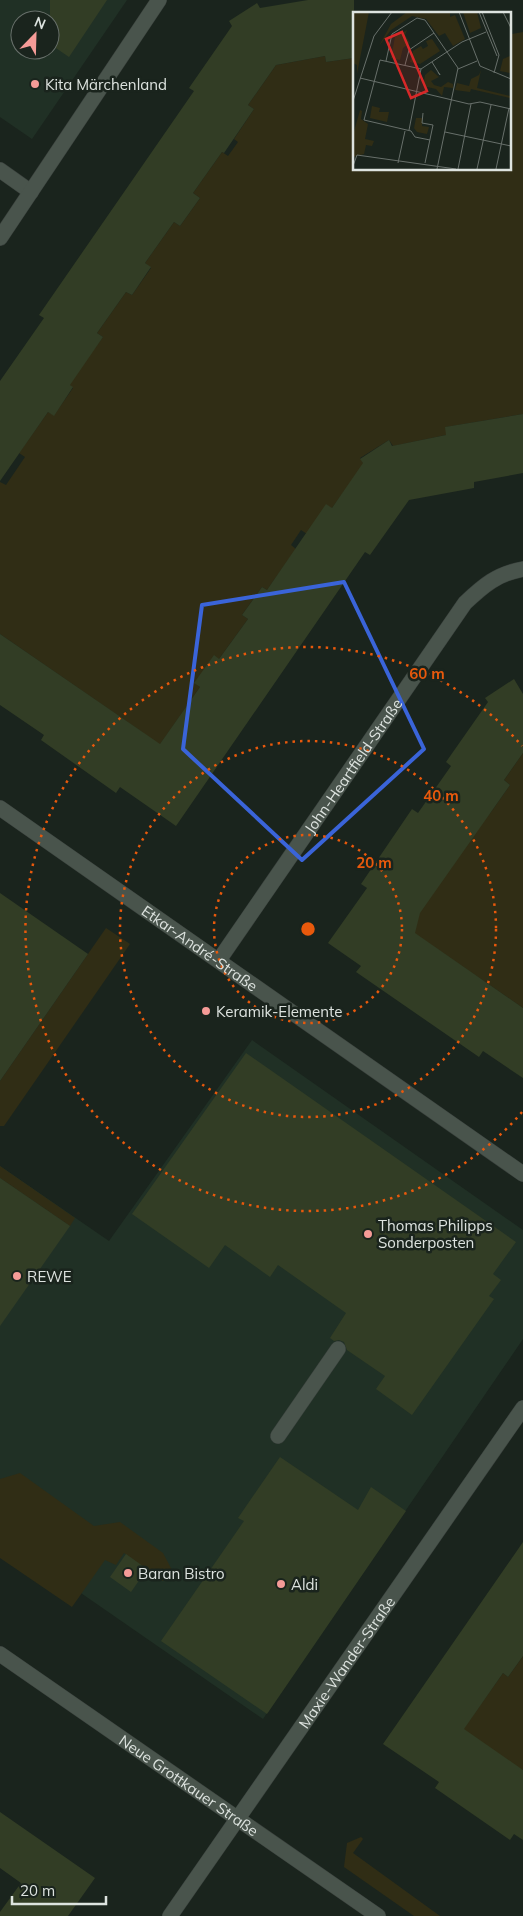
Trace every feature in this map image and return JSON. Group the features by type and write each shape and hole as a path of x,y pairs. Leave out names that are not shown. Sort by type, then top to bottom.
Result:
{"street":[{"path":"0,238 159,0"},
{"path":"0,170 31,192"},
{"name":"John-Heartfield-Straße","path":"219,960 465,603 482,587 506,572 523,569"},
{"name":"Etkar-André-Straße","path":"0,808 523,1174"},
{"path":"278,1436 338,1350"},
{"name":"Maxie-Wander-Straße","path":"170,1916 523,1408"},
{"name":"Neue Grottkauer Straße","path":"0,1654 378,1916"}],"highlighted area":[{"path":"344,582 424,749 302,860 183,749 202,605"}],"shaded area":[{"name":"Kita Märchenland","path":"0,0 127,0 32,139 0,117"},
{"path":"510,27 512,34 523,32 523,414 446,427 446,435 393,446 389,440 360,458 364,464 332,508 307,534 301,530 291,545 296,549 267,590 262,587 242,615 248,619 219,659 195,683 200,687 159,746 139,730 0,634 0,482 6,485 25,457 19,453 48,412 54,415 73,388 68,383 103,337 97,333 126,292 132,295 151,268 145,263 174,222 180,226 200,198 193,193 222,152 228,156 238,142 234,139 254,109 248,105 276,65 325,56 326,62 353,58 353,170 510,170"},
{"path":"523,753 523,1008 399,923 491,812 510,785 504,780"},
{"path":"106,928 130,944 4,1126 0,1126 0,1081"},
{"path":"252,1040 523,1230 523,1339 263,1719 0,1537 0,1166 109,1241"},
{"path":"0,1166 75,1218 70,1226 0,1178"},
{"path":"20,1473 94,1526 120,1522 163,1553 172,1570 163,1581 124,1553 116,1565 105,1560 72,1607 0,1558 0,1479"},
{"path":"523,1656 523,1770 457,1738 503,1673 508,1677"},
{"path":"361,1837 363,1839 353,1853 440,1916 414,1916 344,1867 347,1843"}],"building":[{"path":"50,0 107,0 69,57 60,51 60,10 50,10"},
{"path":"308,0 354,0 353,58 326,62 325,56 276,65 248,105 254,109 224,153 222,152 193,193 200,198 180,226 174,222 145,263 151,267 132,295 126,292 97,333 103,337 70,385 73,387 54,416 48,412 0,481 0,381 44,318 39,315 194,91 189,88 232,26 229,21 257,3 260,8"},
{"path":"523,414 523,473 474,482 474,488 409,500 370,555 365,552 176,826 120,787 116,793 41,740 44,735 0,705 0,634 160,744 200,687 194,683 214,655 219,659 248,619 242,615 262,587 267,590 326,504 332,508 363,463 360,459 389,440 392,446 446,435 445,427"},
{"path":"514,679 523,694 523,753 504,780 510,785 420,913 415,933 523,1008 523,1078 483,1051 479,1057 356,972 361,966 328,943 367,888 361,884 412,809 418,813 451,766 446,762 488,702 485,698"},
{"path":"0,893 88,954 0,1081"},
{"name":"Thomas Philipps Sonderposten","path":"246,1053 516,1242 493,1274 501,1280 489,1296 494,1299 412,1415 376,1389 385,1376 347,1350 344,1342 334,1341 330,1338 346,1313 278,1265 270,1277 225,1245 209,1268 132,1214"},
{"name":"REWE","path":"0,1178 70,1226 0,1326"},
{"name":"Aldi","path":"280,1457 358,1510 371,1487 406,1511 267,1714 161,1641 244,1521 238,1518"},
{"path":"523,1542 523,1656 508,1677 503,1673 464,1729 523,1770 523,1840 514,1834 510,1840 435,1788 439,1782 383,1744"},
{"name":"Baran Bistro","path":"126,1554 147,1569 131,1592 110,1577"},
{"path":"0,1812 95,1878 68,1916 0,1916 0,1912 21,1883 0,1868"}],"place":[{"name":"Kita Märchenland","path":"35,84"},
{"name":"Keramik-Elemente","path":"206,1011"},
{"name":"Thomas Philipps Sonderposten","path":"368,1234"},
{"name":"REWE","path":"17,1276"},
{"name":"Baran Bistro","path":"128,1573"},
{"name":"Aldi","path":"281,1584"}]}
